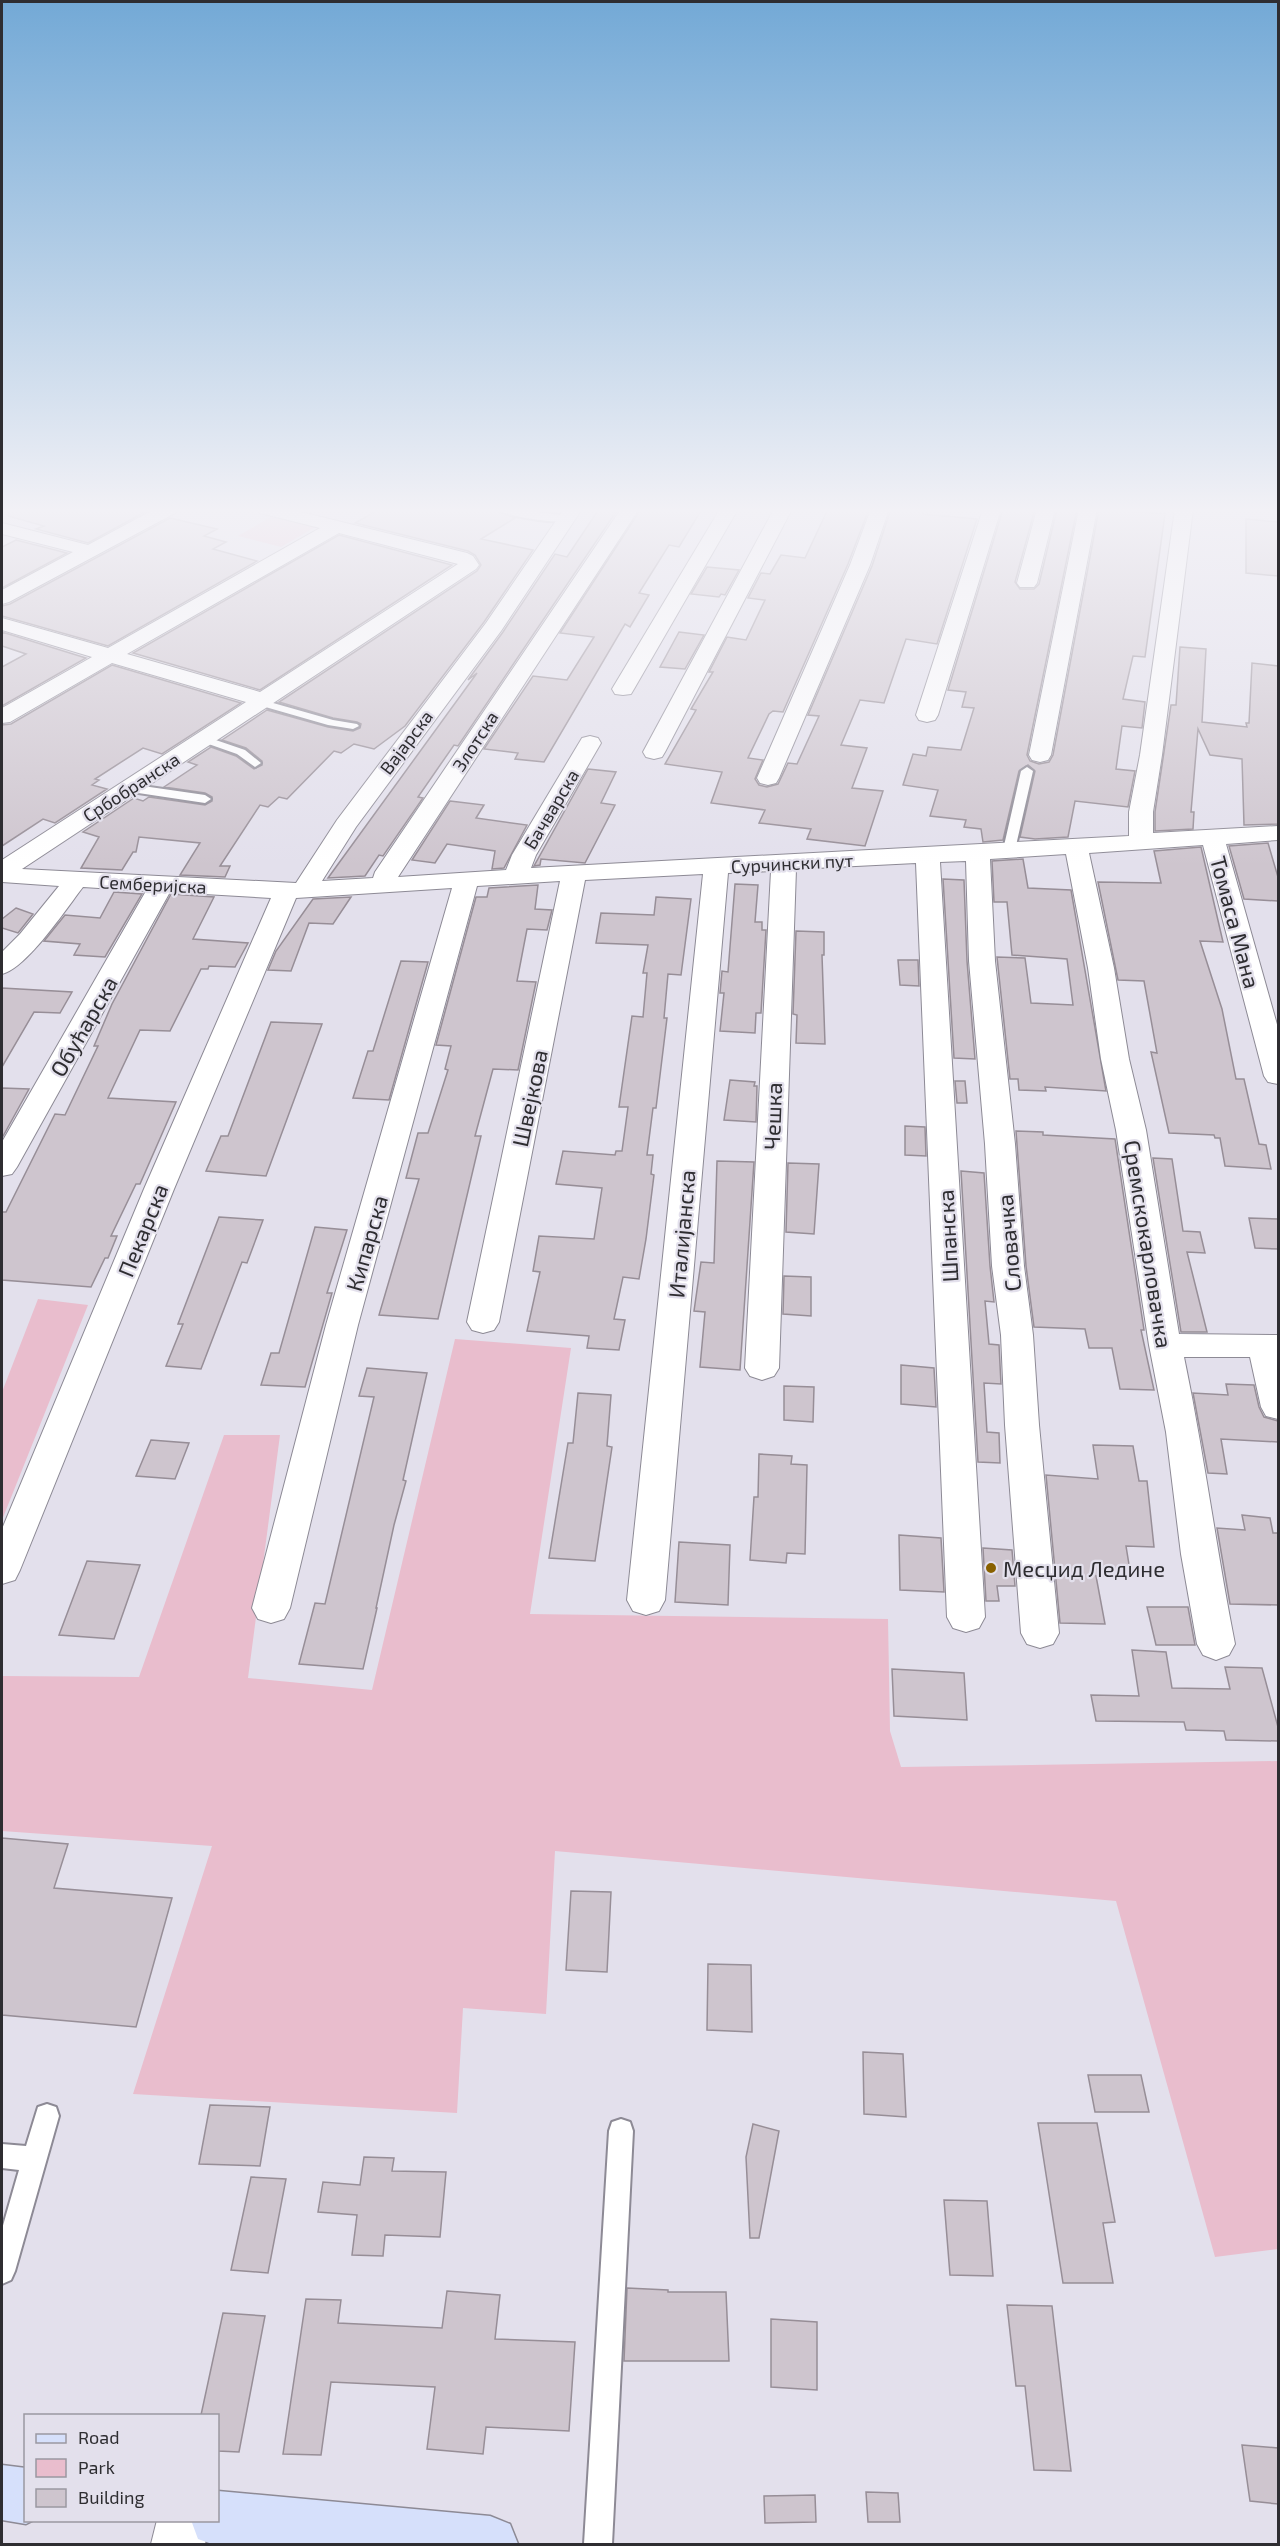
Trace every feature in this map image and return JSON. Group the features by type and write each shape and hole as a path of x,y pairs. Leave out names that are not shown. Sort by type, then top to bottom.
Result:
{"street":[{"path":"15,628 261,701"},
{"path":"2,717 157,628"},
{"name":"Србобранска","path":"2,873 375,628"},
{"name":"Вајарска","path":"296,890 493,628"},
{"name":"Злотска","path":"384,884 387,872 550,628"},
{"path":"623,689 659,628"},
{"path":"654,752 720,628"},
{"path":"768,778 833,628"},
{"path":"927,714 954,628"},
{"path":"1033,763 1062,628"},
{"path":"1143,841 1140,828 1161,678 1161,656 1165,628"},
{"name":"Бачварска","path":"516,876 524,855 590,743"},
{"name":"Сурчински пут","path":"296,890 516,876 928,856 1212,836 1278,834"},
{"name":"Томаса Мана","path":"1212,836 1278,1076"},
{"name":"Сремскокарловачка","path":"1076,846 1101,968 1115,1059 1131,1130 1165,1345 1182,1432 1199,1554 1216,1644"},
{"name":"Словачка","path":"978,853 982,961 1000,1144 1008,1266 1017,1335 1022,1425 1040,1633"},
{"name":"Шпанска","path":"928,856 966,1617"},
{"name":"Чешка","path":"762,1368 784,864"},
{"name":"Италијанска","path":"646,1600 716,867"},
{"name":"Семберијска","path":"2,873 76,880 296,890"},
{"name":"Швејкова","path":"483,1322 574,873"},
{"name":"Кипарска","path":"271,1608 342,1325 467,879"},
{"path":"2,966 29,939 76,880"},
{"name":"Обућарска","path":"2,1167 162,884"},
{"name":"Пекарска","path":"2,1570 159,1189 296,890"},
{"path":"1165,1345 1271,1346 1278,1407"},
{"path":"2,2493 24,2496"},
{"path":"219,2519 414,2541 490,2544"},
{"path":"178,2544 184,2522"}],"lane":[{"path":"261,701 332,723 352,726"},
{"path":"204,739 241,752 255,762"},
{"path":"1009,850 1033,763"},
{"path":"129,788 205,799"},
{"path":"2,2271 48,2116"},
{"path":"598,2544 621,2131"},
{"path":"2,2156 34,2159"}],"green space":[{"path":"38,1299 88,1305 2,1520 2,1392"},
{"path":"455,1339 571,1348 530,1614 888,1619 890,1731 901,1767 1278,1761 1278,2249 1215,2257 1116,1901 555,1851 546,2014 463,2008 457,2113 133,2094 212,1846 2,1831 2,1676 139,1677 224,1435 280,1435 248,1678 372,1690"}],"building":[{"path":"44,628 140,628 108,646"},
{"path":"177,628 356,628 260,690 133,653"},
{"path":"391,628 480,628 405,726 374,749 354,744 341,753 334,751 287,799 279,797 268,807 260,805 220,866 230,866 225,877 180,875 200,843 139,837 136,852 133,852 122,870 81,868 99,837 83,832 134,798 143,801 149,797 205,805 212,801 212,797 205,793 164,787 197,765 188,762 211,747 236,756 254,769 262,765 262,761 246,748 222,740 267,710 328,727 353,731 360,728 361,724 357,722 333,718 279,702"},
{"path":"506,628 538,628 458,746 454,745 418,797 423,798 383,856 379,855 365,876 328,878 477,673 468,680"},
{"path":"563,628 623,628 544,762 515,759 518,753 484,749 533,676 567,680 594,637 560,633"},
{"path":"752,628 820,628 783,712 773,711 769,714 748,758 763,760 755,779 759,785 767,787 778,784 788,763 797,764 819,716 808,715 845,628 942,628 937,644 906,639 884,703 860,700 841,745 867,748 852,788 883,791 865,846 807,839 811,829 759,823 765,810 711,803 722,772 665,764 696,710 691,709 713,672 709,672 727,637 746,640"},
{"path":"967,628 1053,628 1027,755 1030,761 1039,764 1049,762 1053,755 1077,628 1149,628 1145,657 1133,656 1123,699 1145,702 1142,728 1122,726 1116,769 1135,771 1128,807 1075,801 1068,837 1035,839 1020,837 1035,771 1028,765 1019,771 1003,840 983,842 981,829 964,827 966,820 930,816 938,790 903,785 913,754 926,756 928,747 961,750 974,708 962,707 966,692 948,690"},
{"path":"2,632 86,658 2,706 2,667 26,654 2,646"},
{"path":"679,632 704,635 685,669 660,667"},
{"path":"1180,647 1206,649 1202,722 1247,727 1252,663 1278,666 1278,824 1244,825 1242,759 1210,755 1198,729 1191,812 1194,812 1193,829 1155,831 1155,812 1171,705 1176,705"},
{"path":"112,665 241,703 162,754 143,748 95,779 99,780 92,785 107,789 55,823 43,819 2,846 2,725 11,724"},
{"path":"588,769 616,772 601,803 615,805 585,863 541,859 540,865 534,866"},
{"path":"450,801 484,805 476,818 527,825 504,868 492,869 495,851 447,844 435,863 412,860"},
{"path":"1268,843 1278,877 1278,901 1244,899 1229,846"},
{"path":"1201,847 1223,942 1200,941 1222,1009 1236,1079 1244,1079 1259,1144 1266,1145 1271,1169 1225,1166 1220,1138 1215,1138 1214,1135 1169,1133 1151,1052 1157,1053 1144,981 1118,980 1098,882 1161,883 1154,851"},
{"path":"1023,859 1028,888 1071,890 1106,1091 1045,1087 1046,1091 1019,1090 1018,1079 1010,1079 997,957 1025,958 1031,1003 1073,1005 1067,959 1012,955 1007,902 994,902 992,861"},
{"path":"943,879 964,880 967,961 975,1059 954,1058"},
{"path":"735,884 758,885 755,922 762,922 762,930 766,930 761,1013 756,1013 755,1033 720,1031 724,993 720,993 722,971 728,972"},
{"path":"538,885 535,909 552,910 547,930 527,929 517,981 536,982 518,1070 493,1069 475,1136 481,1136 438,1319 379,1315 419,1179 406,1178 418,1133 428,1133 448,1070 445,1069 451,1046 436,1045 476,897 487,897 489,888"},
{"path":"114,892 142,894 105,957 74,955 80,944 44,941 65,915 100,918"},
{"path":"171,894 214,897 193,939 248,943 235,967 209,966 208,969 201,969 170,1031 140,1030 108,1098 176,1102 140,1184 136,1184 111,1236 117,1236 108,1258 105,1258 91,1287 2,1280 2,1212 6,1212 55,1114 65,1115 98,1046 94,1046 112,1004"},
{"path":"351,897 333,924 309,923 291,971 268,970 276,951 313,899"},
{"path":"656,897 691,899 681,975 668,974 664,1018 667,1018 656,1108 653,1108 647,1155 653,1155 651,1174 654,1175 646,1239 639,1279 623,1277 614,1319 625,1320 619,1350 587,1348 589,1336 527,1331 540,1272 533,1271 539,1236 594,1239 602,1188 556,1184 563,1151 615,1155 616,1151 622,1151 628,1107 619,1107 632,1016 643,1017 647,973 643,973 648,945 596,943 601,913 654,915"},
{"path":"16,908 33,914 18,933 2,928 2,919"},
{"path":"796,931 824,932 824,955 822,955 825,1044 796,1043 797,1015 793,1014"},
{"path":"898,960 918,960 919,986 900,985"},
{"path":"401,961 428,962 389,1100 353,1098 368,1051 373,1051"},
{"path":"2,988 72,992 60,1013 34,1012 2,1067"},
{"path":"271,1022 322,1024 266,1176 206,1171 221,1136 228,1136"},
{"path":"730,1080 755,1082 754,1086 757,1086 756,1122 724,1120"},
{"path":"955,1081 965,1081 967,1103 957,1103"},
{"path":"2,1088 29,1089 2,1138"},
{"path":"905,1126 925,1127 926,1156 905,1155"},
{"path":"1016,1131 1043,1132 1043,1135 1115,1139 1144,1330 1141,1330 1154,1390 1120,1389 1112,1348 1089,1348 1085,1329 1034,1327 1026,1266"},
{"path":"1153,1158 1172,1159 1183,1231 1200,1232 1205,1253 1187,1252 1207,1332 1181,1332"},
{"path":"717,1161 754,1162 740,1370 700,1367 705,1312 694,1311 701,1262 714,1263"},
{"path":"788,1163 819,1164 814,1234 786,1232"},
{"path":"961,1171 984,1173 994,1302 985,1301 989,1344 999,1345 1001,1384 984,1383 987,1432 999,1433 1000,1463 978,1462"},
{"path":"219,1217 263,1220 247,1263 242,1262 201,1369 166,1366 183,1324 178,1324"},
{"path":"1249,1218 1278,1219 1278,1249 1255,1248"},
{"path":"315,1227 347,1230 327,1293 332,1293 305,1387 261,1385 271,1353 279,1353"},
{"path":"784,1276 811,1277 811,1316 783,1314"},
{"path":"901,1365 934,1368 936,1407 901,1404"},
{"path":"367,1368 427,1373 403,1480 406,1481 394,1525 363,1669 299,1664 315,1603 325,1604 374,1397 359,1396"},
{"path":"1226,1384 1254,1385 1264,1417 1278,1421 1278,1442 1221,1439 1227,1474 1208,1473 1193,1393 1228,1395"},
{"path":"784,1386 814,1387 813,1422 784,1420"},
{"path":"578,1393 611,1395 607,1446 612,1447 595,1561 549,1558 568,1443 573,1443"},
{"path":"151,1440 189,1443 175,1479 136,1476"},
{"path":"1093,1445 1133,1446 1139,1481 1147,1481 1154,1547 1126,1546 1131,1577 1096,1576 1105,1624 1060,1623 1046,1475 1098,1479"},
{"path":"759,1454 792,1456 791,1464 807,1465 805,1554 787,1553 786,1563 750,1560 754,1497 758,1497"},
{"path":"1242,1515 1270,1518 1273,1533 1278,1533 1278,1605 1230,1604 1217,1528 1245,1530"},
{"path":"899,1535 941,1538 944,1592 900,1590"},
{"path":"679,1542 730,1545 728,1605 675,1602"},
{"name":"Месџид Ледине","path":"983,1548 1012,1550 1015,1586 997,1586 999,1601 986,1601"},
{"path":"87,1561 140,1565 114,1639 59,1635"},
{"path":"1147,1607 1188,1607 1195,1645 1156,1645"},
{"path":"1132,1650 1166,1652 1172,1688 1230,1689 1225,1667 1262,1668 1278,1727 1278,1741 1226,1740 1224,1731 1186,1730 1184,1722 1096,1721 1091,1695 1139,1696"},
{"path":"892,1669 964,1673 967,1720 894,1716"},
{"path":"2,1838 68,1844 54,1888 172,1898 136,2027 2,2015"},
{"path":"571,1891 611,1892 607,1972 566,1970"},
{"path":"708,1964 751,1965 752,2032 707,2030"},
{"path":"863,2052 903,2054 906,2117 864,2114"},
{"path":"1088,2075 1141,2075 1149,2112 1095,2112"},
{"path":"210,2105 270,2107 260,2166 199,2164"},
{"path":"1038,2123 1097,2123 1115,2222 1103,2223 1113,2283 1063,2283"},
{"path":"753,2124 779,2131 759,2238 750,2238 746,2157"},
{"path":"364,2157 394,2158 392,2171 446,2172 440,2237 385,2235 383,2256 352,2255 357,2215 318,2212 323,2182 360,2185"},
{"path":"251,2177 286,2179 268,2273 231,2270"},
{"path":"944,2200 987,2201 993,2276 950,2275"},
{"path":"627,2288 668,2290 668,2292 726,2292 729,2361 624,2361"},
{"path":"447,2291 500,2295 495,2339 575,2342 569,2431 486,2427 483,2454 427,2449 435,2387 331,2382 321,2455 283,2454 306,2299 341,2300 338,2323 442,2328"},
{"path":"1007,2305 1052,2306 1071,2471 1034,2470 1025,2386 1016,2386"},
{"path":"223,2313 265,2316 239,2452 219,2451 219,2414 201,2414"},
{"path":"771,2319 817,2322 817,2390 771,2387"},
{"path":"1242,2445 1278,2448 1278,2504 1250,2501"},
{"path":"866,2492 898,2493 900,2522 868,2522"},
{"path":"815,2495 816,2522 765,2523 764,2496"}],"place":[{"name":"Месџид Ледине","path":"991,1568"}]}
